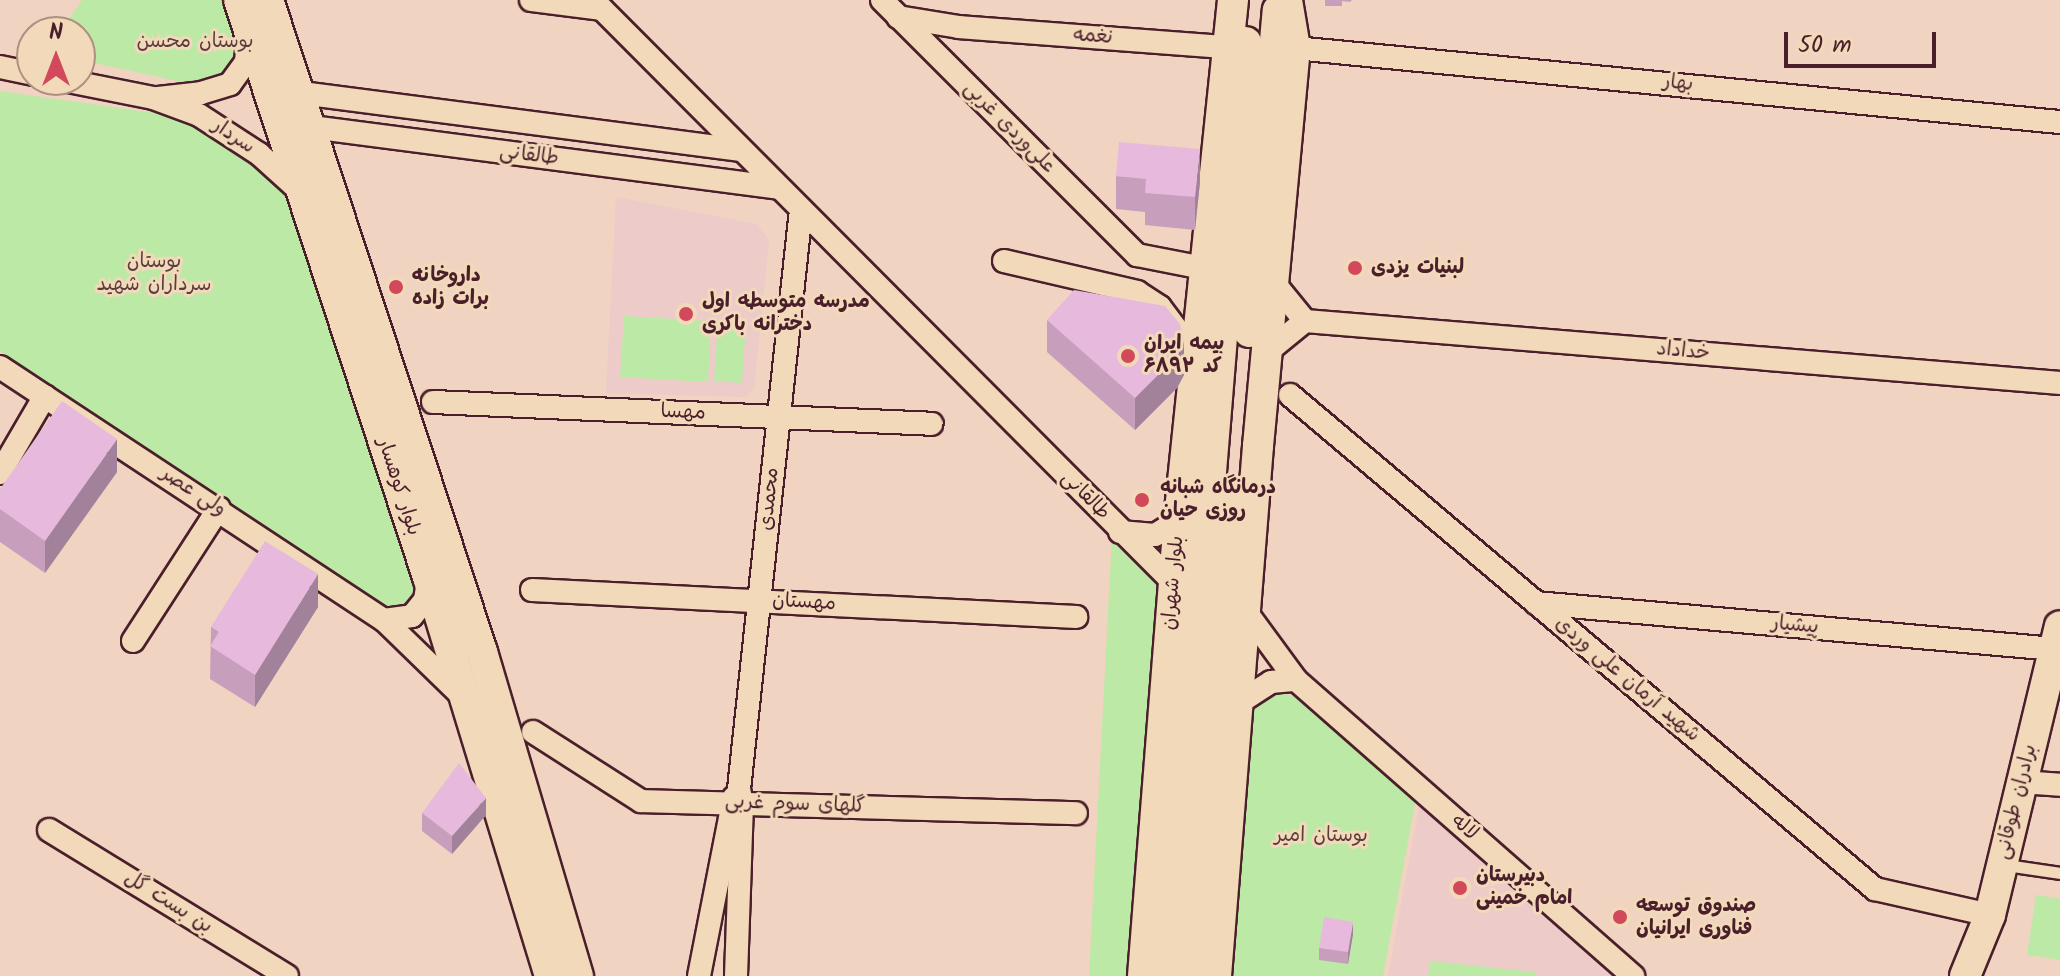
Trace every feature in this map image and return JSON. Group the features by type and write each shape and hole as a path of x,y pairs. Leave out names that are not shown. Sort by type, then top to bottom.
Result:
{"main road":[{"name":"بلوار کوهسار","path":"239,0 428,577 550,976"},
{"name":"بلوار کوهسار","path":"268,0 482,652 578,976"},
{"name":"بلوار شهران","path":"1143,976 1179,520 1233,0"},
{"name":"بلوار شهران","path":"1170,976 1248,0"},
{"path":"1194,976 1214,707 1279,0"},
{"path":"1216,976 1295,48 1287,0"},
{"name":"برادران طوقانی","path":"1965,976 1990,915 2057,638"}],"street":[{"path":"531,0 597,4"},
{"name":"علی‌وردی غربی","path":"882,0 1137,255"},
{"name":"طالقانی","path":"597,4 1174,583"},
{"name":"نغمه","path":"898,17 959,27 1226,47"},
{"path":"941,60 959,27"},
{"name":"سردار","path":"153,98 201,93 230,84 246,62 248,31"},
{"name":"بهار","path":"1295,48 2060,122"},
{"name":"سردار","path":"96,87 153,98 199,115 259,154 302,193"},
{"name":"طالقانی","path":"267,87 741,150"},
{"name":"طالقانی","path":"279,123 779,188"},
{"name":"محمدی","path":"737,799 801,210"},
{"path":"1122,288 1137,255 1203,268"},
{"path":"1004,261 1137,292 1160,307 1195,355"},
{"path":"1267,352 1300,325 1274,283"},
{"name":"خداداد","path":"1300,325 2060,383"},
{"name":"ولی عصر","path":"0,367 219,508 384,620 433,664 468,705"},
{"name":"شهید آرمان علی وردی","path":"1290,395 1875,889 1990,915"},
{"path":"0,473 45,396"},
{"name":"مهسا","path":"433,402 932,424"},
{"path":"133,641 219,508"},
{"path":"1120,532 1155,535 1179,520"},
{"path":"384,620 412,616 421,608 428,577"},
{"name":"مهستان","path":"532,590 1076,617"},
{"name":"پیشیار","path":"1536,603 2057,638"},
{"name":"لاله","path":"1247,613 1296,680 1633,976"},
{"path":"1237,704 1271,682 1296,680"},
{"name":"گلهای سوم غربی","path":"533,732 641,801 737,799 1076,813"},
{"path":"2021,782 2060,785"},
{"path":"699,976 737,799"},
{"path":"736,976 737,799"},
{"name":"بن بست گل","path":"49,830 287,976"}],"lane":[{"path":"2001,865 2060,873"}],"shaded area":[{"name":"مدرسه متوسطه اول دخترانه باکری","path":"616,197 757,224 769,241 754,388 746,397 606,393"},
{"name":"دبیرستان امام خمینی","path":"1420,801 1613,976 1388,976"}],"green space":[{"name":"بوستان محسن","path":"82,0 228,0 242,44 234,73 201,86 96,63 96,16 71,16"},
{"name":"بوستان سرداران شهید","path":"0,91 16,93 16,96 162,114 194,123 271,174 285,194 387,478 419,582 414,605 391,611 0,351"},
{"path":"624,316 711,321 708,382 620,377"},
{"path":"718,320 746,322 742,383 714,381"},
{"path":"1112,535 1152,574 1164,596 1134,976 1089,976"},
{"name":"بوستان امیر","path":"1274,691 1303,699 1416,798 1383,976 1222,976 1246,711"},
{"path":"2036,895 2060,899 2060,960 2027,955"},
{"path":"1430,961 1535,972 1535,976 1428,976"}],"building":[{"path":"1119,142 1200,149 1195,197 1145,193 1146,179 1116,176"},
{"path":"1074,290 1165,306 1180,324 1184,342 1177,356 1135,398 1047,320"},
{"path":"62,401 117,439 45,541 0,509 0,489"},
{"path":"265,541 318,574 255,675 210,646 219,632 211,627"},
{"path":"459,763 486,798 452,836 422,813"},
{"path":"1324,917 1353,922 1348,952 1319,948"}],"place":[{"name":"لبنیات یزدی","path":"1355,268"},
{"name":"داروخانه برات زاده","path":"396,287"},
{"name":"مدرسه متوسطه اول دخترانه باکری","path":"686,314"},
{"name":"بیمه ایران کد ۶۸۹۲","path":"1128,356"},
{"name":"درمانگاه شبانه روزی حیان","path":"1142,500"},
{"name":"دبیرستان امام خمینی","path":"1460,888"},
{"name":"صندوق توسعه فناوری ایرانیان","path":"1620,917"}]}
